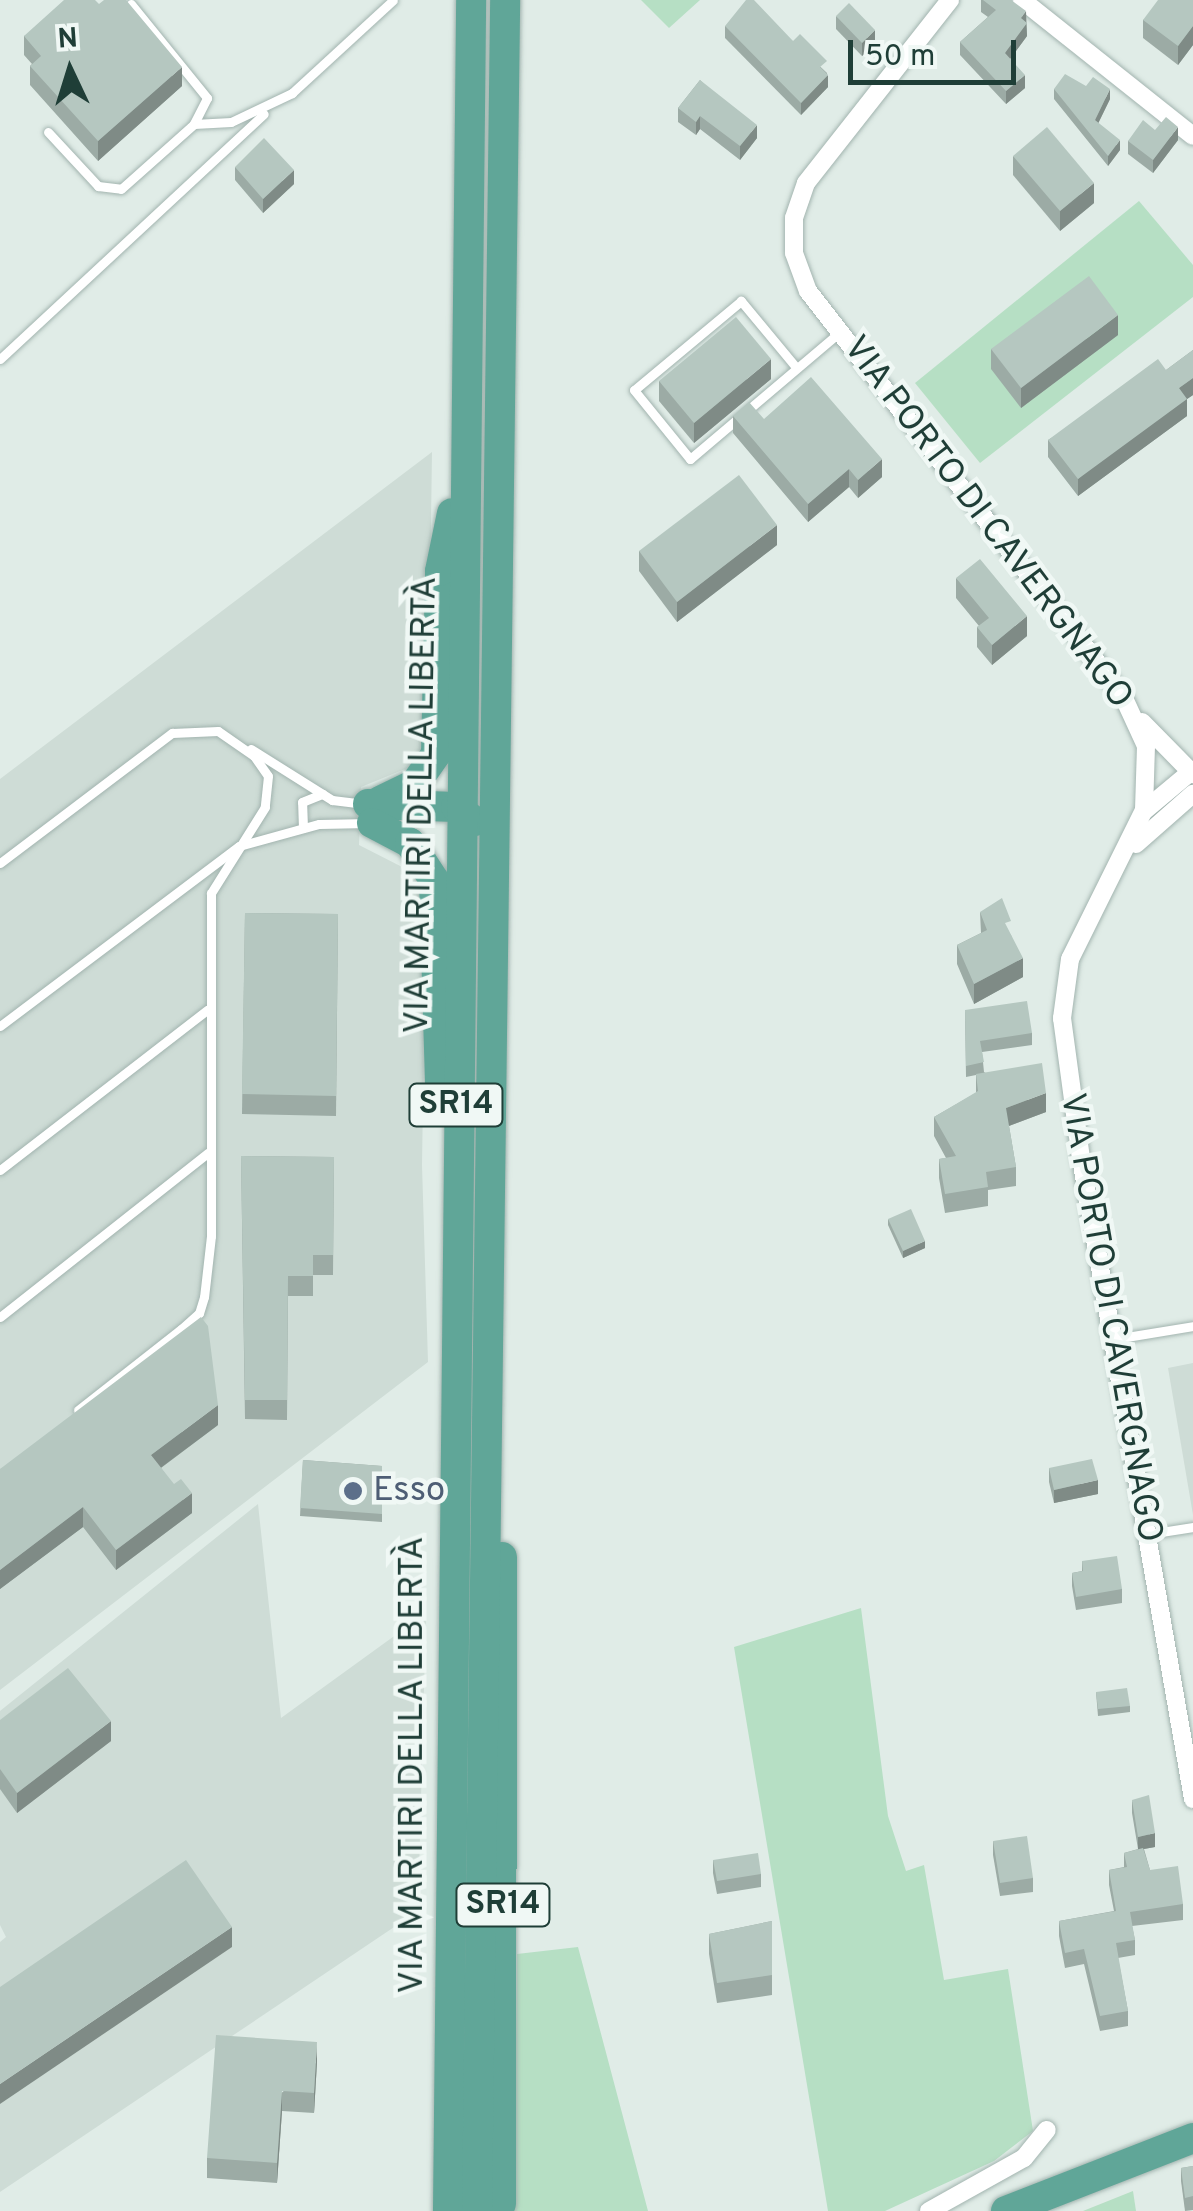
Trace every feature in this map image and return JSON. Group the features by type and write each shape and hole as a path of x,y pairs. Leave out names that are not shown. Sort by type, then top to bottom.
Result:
{"main road":[{"name":"VIA MARTIRI DELLA LIBERTÀ","path":"448,2211 455,1165 472,0"},
{"name":"VIA MARTIRI DELLA LIBERTÀ","path":"489,2207 506,1607 490,1364 505,0"},
{"path":"370,813 415,784 436,754 442,547 464,477"},
{"path":"462,814 480,784 486,549 498,521"},
{"path":"370,813 462,814"},
{"path":"370,813 410,842 434,880 436,1054 455,1165"},
{"path":"462,814 480,839 480,1033 492,1176"},
{"path":"1006,2211 1193,2138"}],"street":[{"name":"VIA PORTO DI CAVERGNAGO","path":"950,0 834,142 798,202 792,236 799,272 840,332 1134,714 1148,762 1144,811 1134,839 1070,959 1062,1018 1193,1799"},
{"path":"1022,0 1193,136"},
{"path":"1134,714 1192,772 1144,811"},
{"path":"1122,858 1193,794"},
{"path":"929,2211 1024,2158 1047,2130"}],"lane":[{"path":"0,358 393,0"},
{"path":"48,132 98,186 120,189 194,124 207,98 131,4"},
{"path":"194,124 231,122 270,109"},
{"path":"795,366 741,301 634,390 690,460 795,366 840,332"},
{"path":"0,863 172,733 202,729 238,742 322,794 370,813"},
{"path":"60,1424 198,1313 210,1273 207,1010 212,889 254,828 270,785 262,766 238,742"},
{"path":"303,828 302,802 322,794"},
{"path":"0,1026 239,846 370,813"},
{"path":"0,1170 207,1010"},
{"path":"0,1317 208,1153"},
{"path":"1114,1338 1193,1326"},
{"path":"1148,1534 1193,1526"}],"shaded area":[{"path":"432,452 428,736 410,767 361,787 359,845 408,870 426,904 422,1165 428,1362 0,1690 0,779"},
{"path":"1193,1363 1193,1515 1168,1368"},
{"path":"258,1504 281,1718 426,1613 418,1911 0,2192 0,1942 6,1937 0,1925 0,1711"}],"green space":[{"path":"641,0 700,0 669,28"},
{"path":"1139,201 1193,265 1193,297 980,463 915,383"},
{"path":"861,1608 888,1816 906,1871 924,1865 944,1980 1008,1969 1033,2131 994,2161 885,2211 828,2211 734,1647"},
{"path":"578,1947 648,2211 489,2211 514,2202 517,1954"},
{"path":"1133,2191 1136,2211 1083,2211"}],"building":[{"path":"64,0 95,0 99,4 104,0 126,0 182,67 98,141 30,66 41,56 24,36"},
{"path":"746,0 754,0 793,41 800,34 827,61 820,67 828,75 801,103 725,26"},
{"path":"983,0 1011,0 1026,11 1021,18 1027,23 1005,53 1025,75 1006,91 960,42 996,10"},
{"path":"1158,0 1193,0 1193,26 1178,46 1143,20"},
{"path":"849,3 875,30 862,43 836,16"},
{"path":"1065,74 1086,86 1093,77 1110,89 1095,120 1120,140 1108,156 1054,89"},
{"path":"700,80 757,125 740,146 700,116 696,122 678,108"},
{"path":"1166,117 1178,127 1153,160 1128,141 1143,120 1155,130"},
{"path":"1047,127 1094,183 1060,211 1013,156"},
{"path":"264,138 294,170 263,199 235,167"},
{"path":"1089,276 1118,315 1021,388 991,349"},
{"path":"736,317 771,359 694,423 659,381"},
{"path":"1193,350 1193,378 1179,388 1187,399 1078,479 1048,440 1158,359 1166,370"},
{"path":"811,377 882,459 858,480 849,469 808,504 733,416 749,402 764,419"},
{"path":"739,475 777,525 677,602 639,551"},
{"path":"980,559 1027,616 992,645 977,627 989,618 956,578"},
{"path":"1002,898 1011,921 1005,923 1023,958 974,984 957,945 987,930 980,912"},
{"path":"245,913 338,914 336,1096 242,1094"},
{"path":"1027,1001 1032,1033 980,1041 984,1062 966,1066 965,1010"},
{"path":"1042,1063 1046,1093 1006,1108 1016,1167 986,1172 988,1187 945,1194 939,1159 956,1156 934,1117 978,1091 976,1074"},
{"path":"241,1156 334,1157 333,1255 313,1255 313,1276 288,1276 287,1400 245,1400"},
{"path":"911,1209 925,1241 903,1251 888,1219"},
{"path":"201,1317 208,1326 218,1405 151,1455 174,1484 181,1479 192,1493 116,1550 83,1507 0,1570 0,1469"},
{"path":"1092,1459 1098,1480 1054,1490 1049,1468"},
{"path":"303,1460 382,1466 382,1514 300,1508"},
{"path":"1117,1556 1122,1589 1076,1597 1072,1573 1083,1571 1082,1561"},
{"path":"68,1668 111,1721 17,1793 0,1769 0,1720"},
{"path":"1127,1688 1130,1706 1098,1709 1096,1692"},
{"path":"1149,1795 1155,1833 1138,1837 1132,1800"},
{"path":"1027,1836 1033,1878 1000,1883 993,1841"},
{"path":"1143,1848 1150,1870 1178,1866 1183,1904 1130,1912 1135,1940 1116,1943 1128,2011 1100,2016 1084,1949 1065,1953 1059,1921 1116,1911 1109,1870 1127,1867 1124,1853"},
{"path":"758,1853 761,1874 717,1881 713,1860"},
{"path":"186,1860 232,1927 0,2084 0,1987"},
{"path":"772,1921 772,1975 717,1983 709,1934"},
{"path":"216,2035 317,2042 314,2093 282,2091 277,2163 207,2158"},
{"path":"1193,2166 1193,2196 1185,2198 1181,2168"}],"place":[{"name":"Esso","path":"353,1491"}]}
